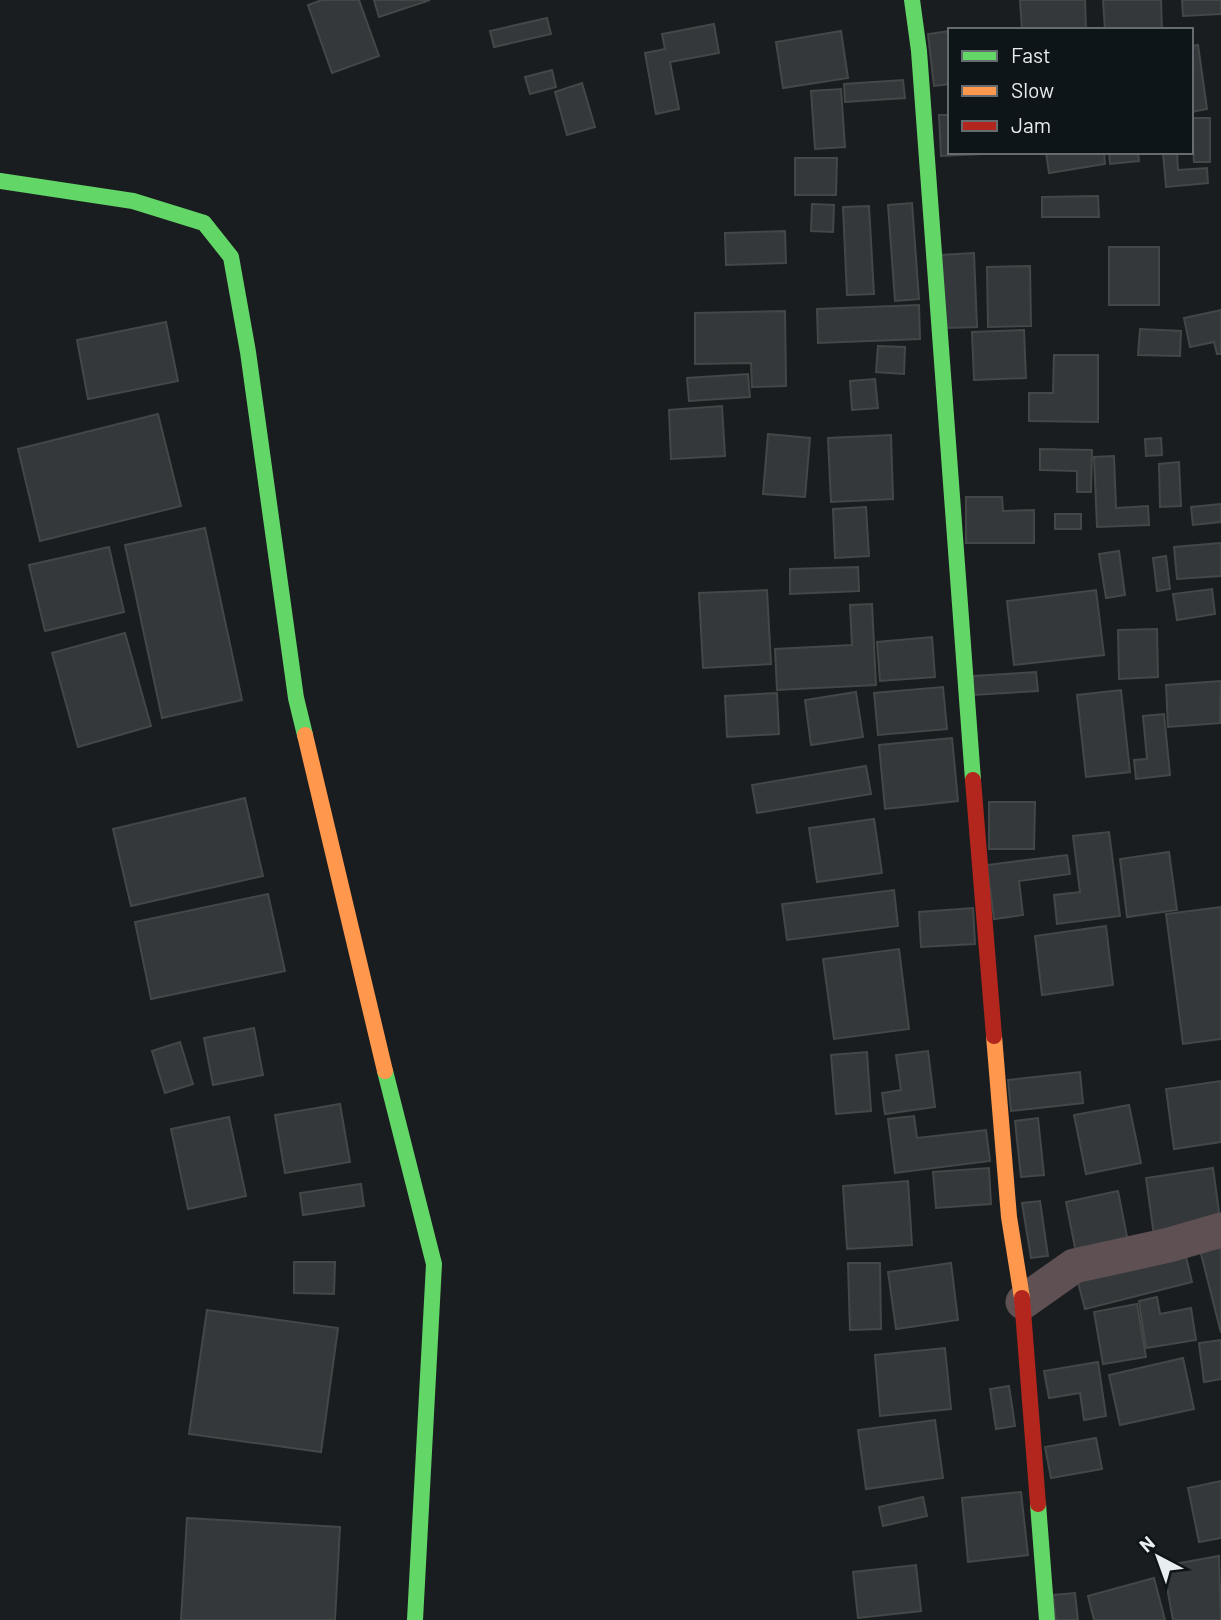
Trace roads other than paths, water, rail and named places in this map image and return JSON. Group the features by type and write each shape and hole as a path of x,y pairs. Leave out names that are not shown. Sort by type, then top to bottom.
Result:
{"street":[{"path":"912,0 919,51 1009,1217 1023,1302 1047,1620"},
{"path":"0,181 133,201 204,223 231,257 248,352 296,698 434,1264 415,1620"},
{"path":"1023,1302 1073,1266 1169,1245 1221,1230"}]}
